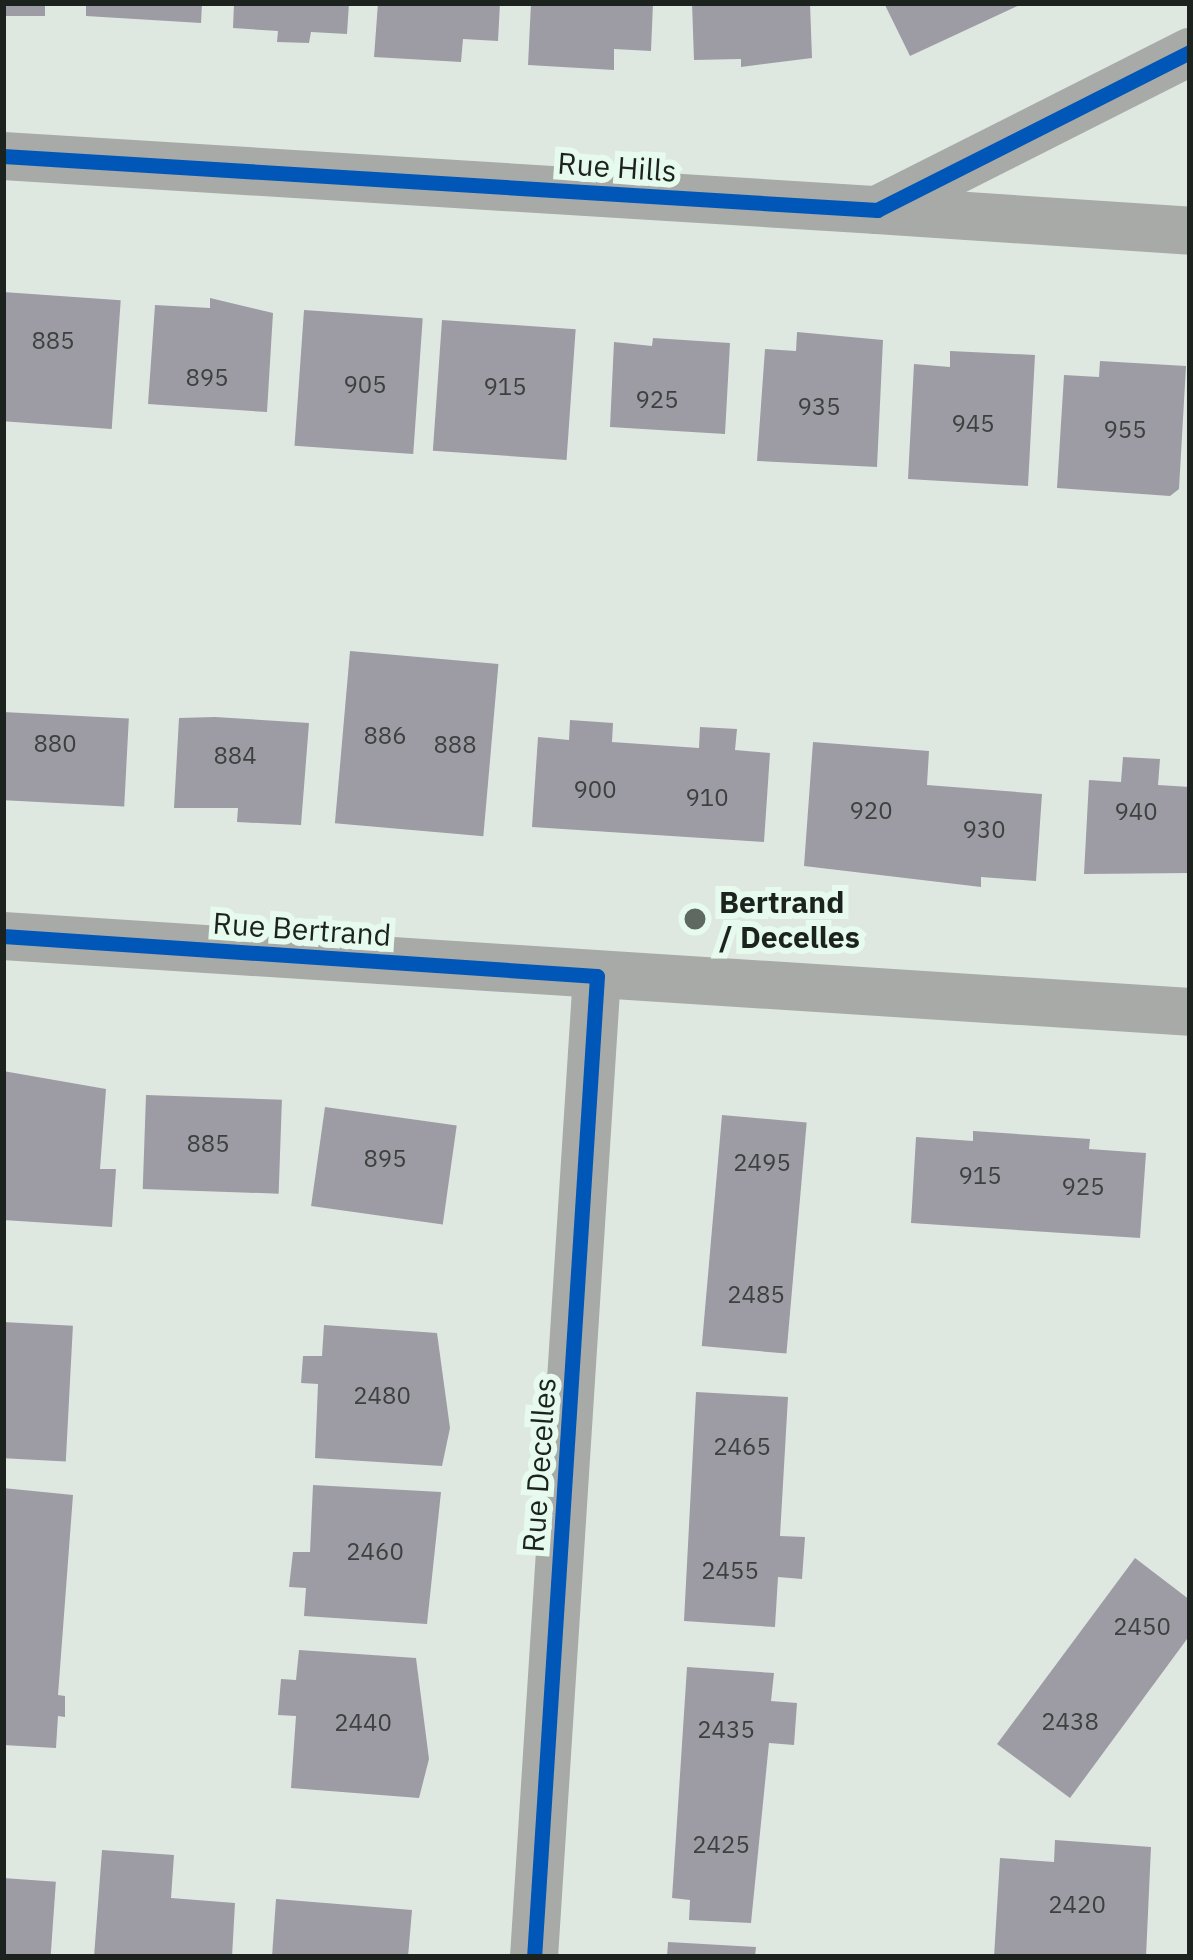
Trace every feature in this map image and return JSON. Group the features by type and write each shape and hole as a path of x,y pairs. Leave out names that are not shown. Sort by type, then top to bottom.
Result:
{"street":[{"path":"877,210 1190,52"},
{"name":"Rue Hills","path":"3,156 1190,231"},
{"name":"Rue Bertrand","path":"3,936 1190,1012"},
{"name":"Rue Decelles","path":"535,1957 597,976"}],"building":[{"path":"3,3 45,3 45,16 3,16"},
{"path":"86,3 202,3 201,23 86,16"},
{"path":"234,3 349,3 347,34 311,32 309,43 277,42 278,31 233,28"},
{"path":"378,3 500,3 498,41 463,39 461,62 374,57"},
{"path":"531,3 653,3 651,51 614,49 614,70 528,65"},
{"path":"692,3 810,3 812,58 741,67 741,59 694,60"},
{"path":"884,3 1024,3 910,56"},
{"path":"3,292 121,300 112,429 3,421"},
{"path":"210,298 273,313 267,412 148,404 155,305 210,308"},
{"path":"304,310 423,318 413,454 295,446"},
{"path":"442,320 576,329 567,460 433,451"},
{"path":"797,332 883,340 877,467 757,461 765,349 796,351"},
{"path":"653,338 730,343 725,434 610,427 614,342 652,346"},
{"path":"950,351 1035,355 1028,486 908,479 914,364 950,367"},
{"path":"1100,361 1186,366 1179,489 1170,496 1057,488 1064,375 1099,377"},
{"path":"350,651 498,664 483,836 335,823"},
{"path":"3,712 129,719 124,806 3,800"},
{"path":"179,718 309,723 301,825 237,822 238,808 174,808"},
{"path":"570,720 613,723 612,742 699,748 700,727 737,729 735,750 770,753 764,842 532,827 538,737 569,740"},
{"path":"813,742 929,751 927,785 1042,794 1036,881 981,877 981,887 804,866"},
{"path":"1123,757 1160,759 1158,785 1190,787 1190,873 1084,874 1089,780 1121,782"},
{"path":"3,1071 106,1089 100,1169 116,1169 112,1227 3,1220"},
{"path":"146,1095 282,1100 279,1194 143,1189"},
{"path":"325,1107 457,1126 443,1225 311,1206"},
{"path":"722,1115 807,1122 786,1354 702,1346"},
{"path":"973,1131 1090,1139 1089,1149 1146,1153 1140,1238 911,1223 916,1137 973,1141"},
{"path":"3,1322 73,1326 66,1461 3,1458"},
{"path":"324,1325 437,1333 450,1428 442,1466 315,1458 318,1384 301,1383 303,1356 322,1356"},
{"path":"696,1392 788,1397 780,1536 805,1537 802,1579 778,1577 775,1627 684,1621"},
{"path":"313,1485 441,1492 427,1624 304,1616 306,1588 289,1587 293,1552 310,1552"},
{"path":"3,1488 73,1495 58,1695 65,1696 65,1717 58,1716 56,1748 3,1745"},
{"path":"1135,1558 1190,1600 1190,1635 1070,1798 997,1744"},
{"path":"299,1650 416,1658 429,1759 419,1798 291,1788 296,1716 278,1715 281,1679 296,1680"},
{"path":"687,1667 774,1673 771,1701 797,1703 794,1745 769,1743 751,1923 689,1920 690,1900 672,1898"},
{"path":"1055,1840 1151,1847 1146,1957 994,1957 1000,1858 1054,1862"},
{"path":"102,1850 174,1855 171,1898 235,1903 232,1957 94,1957"},
{"path":"3,1878 56,1882 51,1957 3,1957"},
{"path":"276,1899 412,1910 408,1957 272,1957"},
{"path":"668,1942 756,1947 755,1957 667,1957"}],"cycle path":[{"path":"3,156 877,210 1190,52"},
{"path":"3,936 597,976 534,1957"}],"place":[{"name":"Bertrand / Decelles","path":"695,919"}]}
